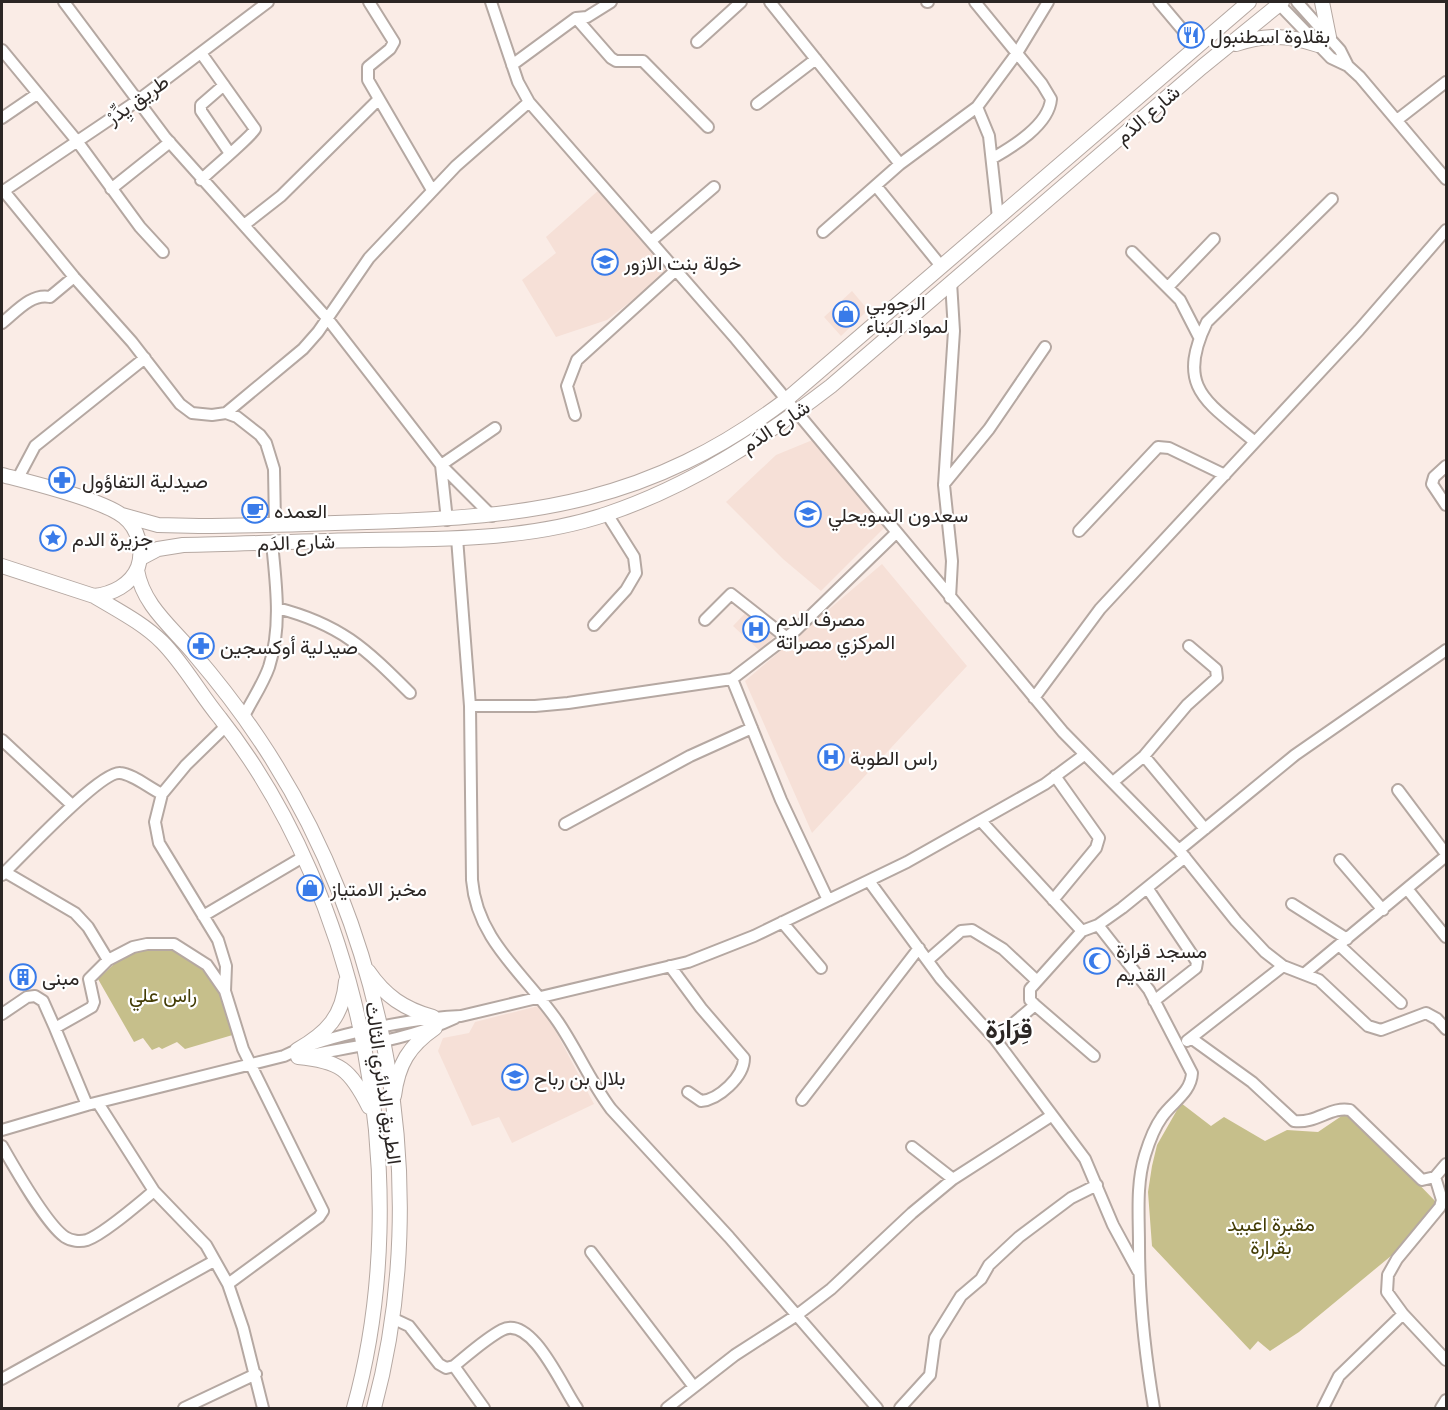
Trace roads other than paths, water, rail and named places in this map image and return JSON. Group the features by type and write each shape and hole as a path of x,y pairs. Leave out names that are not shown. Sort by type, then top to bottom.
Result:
{"main road":[{"path":"1227,21 1233,2"},
{"name":"شارع الدَم","path":"2,476 18,478 141,522 177,526 447,520 492,516 577,502 669,471 701,455 786,400 1250,2"},
{"name":"شارع الدَم","path":"139,564 158,549 183,545 457,538 538,531 607,514 658,494 701,473 772,432 797,412 1279,2"},
{"path":"1231,45 1271,35 1323,41 1322,2"},
{"name":"الطريق الدائري الثالث","path":"122,515 137,532 139,564 148,600 244,716 281,772 327,865 364,965 381,1034 393,1116 398,1224 392,1318 374,1408"},
{"path":"94,596 117,590 139,564"},
{"name":"الطريق الدائري الثالث","path":"2,566 94,596 140,625 163,643 260,771 303,857 331,921 347,970 362,1039 373,1117 379,1200 377,1274 367,1358 354,1408"},
{"path":"331,921 347,914"},
{"path":"364,965 375,981 393,999 434,1022 402,1061 396,1082 393,1116"},
{"path":"293,1054 332,1026 343,1001 347,970"},
{"path":"293,1054 323,1059 342,1068 356,1084 373,1117"}],"street":[{"path":"64,2 137,101 201,180 327,318 441,465 492,516"},
{"name":"طريق يِدِّرْ","path":"2,191 137,101 268,2"},
{"path":"369,2 394,42 367,70 368,80 432,190"},
{"path":"491,2 512,65 529,102 797,412 1034,698 1084,755 1182,854 1248,935 1283,966 1320,980 1355,1015 1372,1028 1385,1029 1426,1013 1431,1014 1446,1029"},
{"path":"512,65 576,18 587,17 611,2"},
{"path":"697,42 741,2"},
{"path":"770,2 900,164"},
{"path":"975,2 1046,89 1051,102 1028,134 993,158"},
{"path":"823,232 900,164 977,107 1017,52 1048,2"},
{"path":"1159,2 1197,47"},
{"path":"1279,2 1323,41 1340,50 1348,66 1446,179"},
{"path":"1297,2 1323,41"},
{"path":"576,18 611,58 616,61 643,61 708,128"},
{"path":"2,50 77,141 140,227 163,252"},
{"path":"201,53 255,129 252,135 229,152 201,180"},
{"path":"756,104 816,59"},
{"path":"1397,120 1446,82"},
{"path":"224,85 201,105 201,111 229,152"},
{"path":"2,118 37,94"},
{"path":"244,225 281,196 380,99"},
{"path":"226,413 303,349 369,258 432,190 494,130 529,102"},
{"path":"977,107 987,128 993,158 998,218"},
{"path":"111,189 170,142"},
{"path":"876,186 941,266"},
{"path":"651,242 714,187"},
{"path":"2,191 145,358 171,395 185,410 202,415 226,413 250,425 266,443 274,470 275,524"},
{"path":"1255,442 1198,391 1194,371 1199,337 1207,322 1332,199"},
{"path":"1034,698 1100,609 1226,475 1446,230"},
{"path":"1168,286 1214,240"},
{"path":"1132,252 1168,286 1185,307 1199,337"},
{"path":"575,415 567,386 577,360 676,270"},
{"path":"2,323 33,298 41,295 50,297 74,277"},
{"path":"950,598 952,561 944,485 954,331 951,282"},
{"path":"944,485 989,429 1045,347"},
{"path":"18,478 35,446 145,358"},
{"path":"441,465 495,428"},
{"path":"1079,531 1158,447 1169,448 1226,475"},
{"path":"441,465 447,520"},
{"path":"1446,466 1434,477 1432,484 1446,505"},
{"path":"594,625 626,590 636,573 634,557 607,514"},
{"path":"470,706 535,706 568,703 732,679 787,638 896,533"},
{"path":"457,538 470,706 474,900 495,944 563,1029 595,1088 610,1108 797,1315 877,1408"},
{"path":"244,716 269,666 277,608 272,543"},
{"path":"705,620 731,594 787,638"},
{"path":"277,608 314,620 351,638 410,693"},
{"path":"1113,782 1144,756 1187,705 1218,678 1216,669 1189,646"},
{"path":"1094,1056 1035,1005 1029,992 1036,980 1082,932 1098,925 1148,889 1205,829 1295,755 1446,650"},
{"path":"732,679 781,800 828,900"},
{"path":"225,991 226,973 223,954 159,843 155,822 162,794 226,726"},
{"path":"565,824 690,756 752,728"},
{"path":"2,740 72,805"},
{"path":"2,1130 87,1105 250,1064 461,1016 709,955 869,881 981,821 1055,776 1084,755"},
{"path":"1144,756 1205,829"},
{"path":"108,960 88,927 75,913 3,874 72,805 104,779 122,773 162,794"},
{"path":"1053,900 1096,848 1099,838 1055,776"},
{"path":"1304,974 1408,890 1446,855 1398,790"},
{"path":"981,821 1082,932"},
{"path":"203,916 303,857"},
{"path":"1340,860 1383,910"},
{"path":"869,881 955,996 995,1039 1085,1159 1113,1225 1138,1271"},
{"path":"1148,889 1197,962 1196,968 1154,1001"},
{"path":"1408,890 1446,937"},
{"path":"1292,904 1343,942 1401,1003"},
{"path":"782,922 821,968"},
{"path":"1098,925 1136,971 1190,1066 1191,1081 1162,1116 1144,1157 1139,1200 1138,1271 1145,1348 1154,1408"},
{"path":"928,960 960,931 972,930 1003,949 1036,980"},
{"path":"55,1028 92,1007 94,1002 89,979 108,960 141,945 177,945 208,966 225,991 250,1064 323,1211 320,1217 228,1284"},
{"path":"802,1100 919,948"},
{"path":"670,966 701,1008 744,1058 741,1072 712,1100 701,1101 688,1092"},
{"path":"1178,1047 1283,966"},
{"path":"2,1014 27,997 35,996 43,1001 87,1105"},
{"path":"995,1039 1035,1005"},
{"path":"1191,1038 1252,1082 1294,1120 1314,1120 1336,1111 1350,1110 1417,1177 1425,1180 1435,1177 1446,1164"},
{"path":"98,1103 154,1191 202,1240 228,1284 256,1374 263,1408"},
{"path":"667,1408 735,1355 797,1315 831,1289 912,1213 953,1179 1051,1116"},
{"path":"2,1146 38,1202 58,1230 68,1239 77,1241 90,1238 154,1191"},
{"path":"912,1147 953,1179"},
{"path":"1435,1177 1442,1200 1440,1208 1397,1259 1388,1275 1387,1292 1402,1314 1446,1360"},
{"path":"900,1408 930,1375 935,1338 962,1296 981,1279 989,1264 1071,1198 1097,1185"},
{"path":"591,1252 694,1387"},
{"path":"2,1379 214,1261"},
{"path":"1323,1408 1339,1376 1402,1314"},
{"path":"392,1318 410,1326 439,1364 446,1368 453,1366 502,1330 518,1328 534,1339 577,1408"},
{"path":"453,1366 484,1408"},
{"path":"184,1408 256,1374"},
{"path":"1442,1408 1446,1400"}],"place":[{"name":"بقلاوة اسطنبول","path":"1191,35"},
{"name":"خولة بنت الازور","path":"605,262"},
{"name":"الرجوبي لمواد البناء","path":"846,314"},
{"name":"صيدلية التفاؤول","path":"62,480"},
{"name":"العمده","path":"255,510"},
{"name":"سعدون السويحلي","path":"808,514"},
{"name":"جزيرة الدم","path":"53,538"},
{"name":"مصرف الدم المركزي مصراتة","path":"756,629"},
{"name":"صيدلية أوكسجين","path":"201,646"},
{"name":"راس الطوبة","path":"831,757"},
{"name":"مخبز اﻻمتياز","path":"310,888"},
{"name":"مسجد قرارة القديم","path":"1097,961"},
{"name":"مبنى","path":"23,977"},
{"name":"بلال بن رباح","path":"515,1077"}],"district":[{"name":"قِرَارَة","path":"1009,1028"}],"park label":[{"name":"راس علي","path":"163,994"},
{"name":"مقبرة اعبيد بقرارة","path":"1271,1234"}]}
